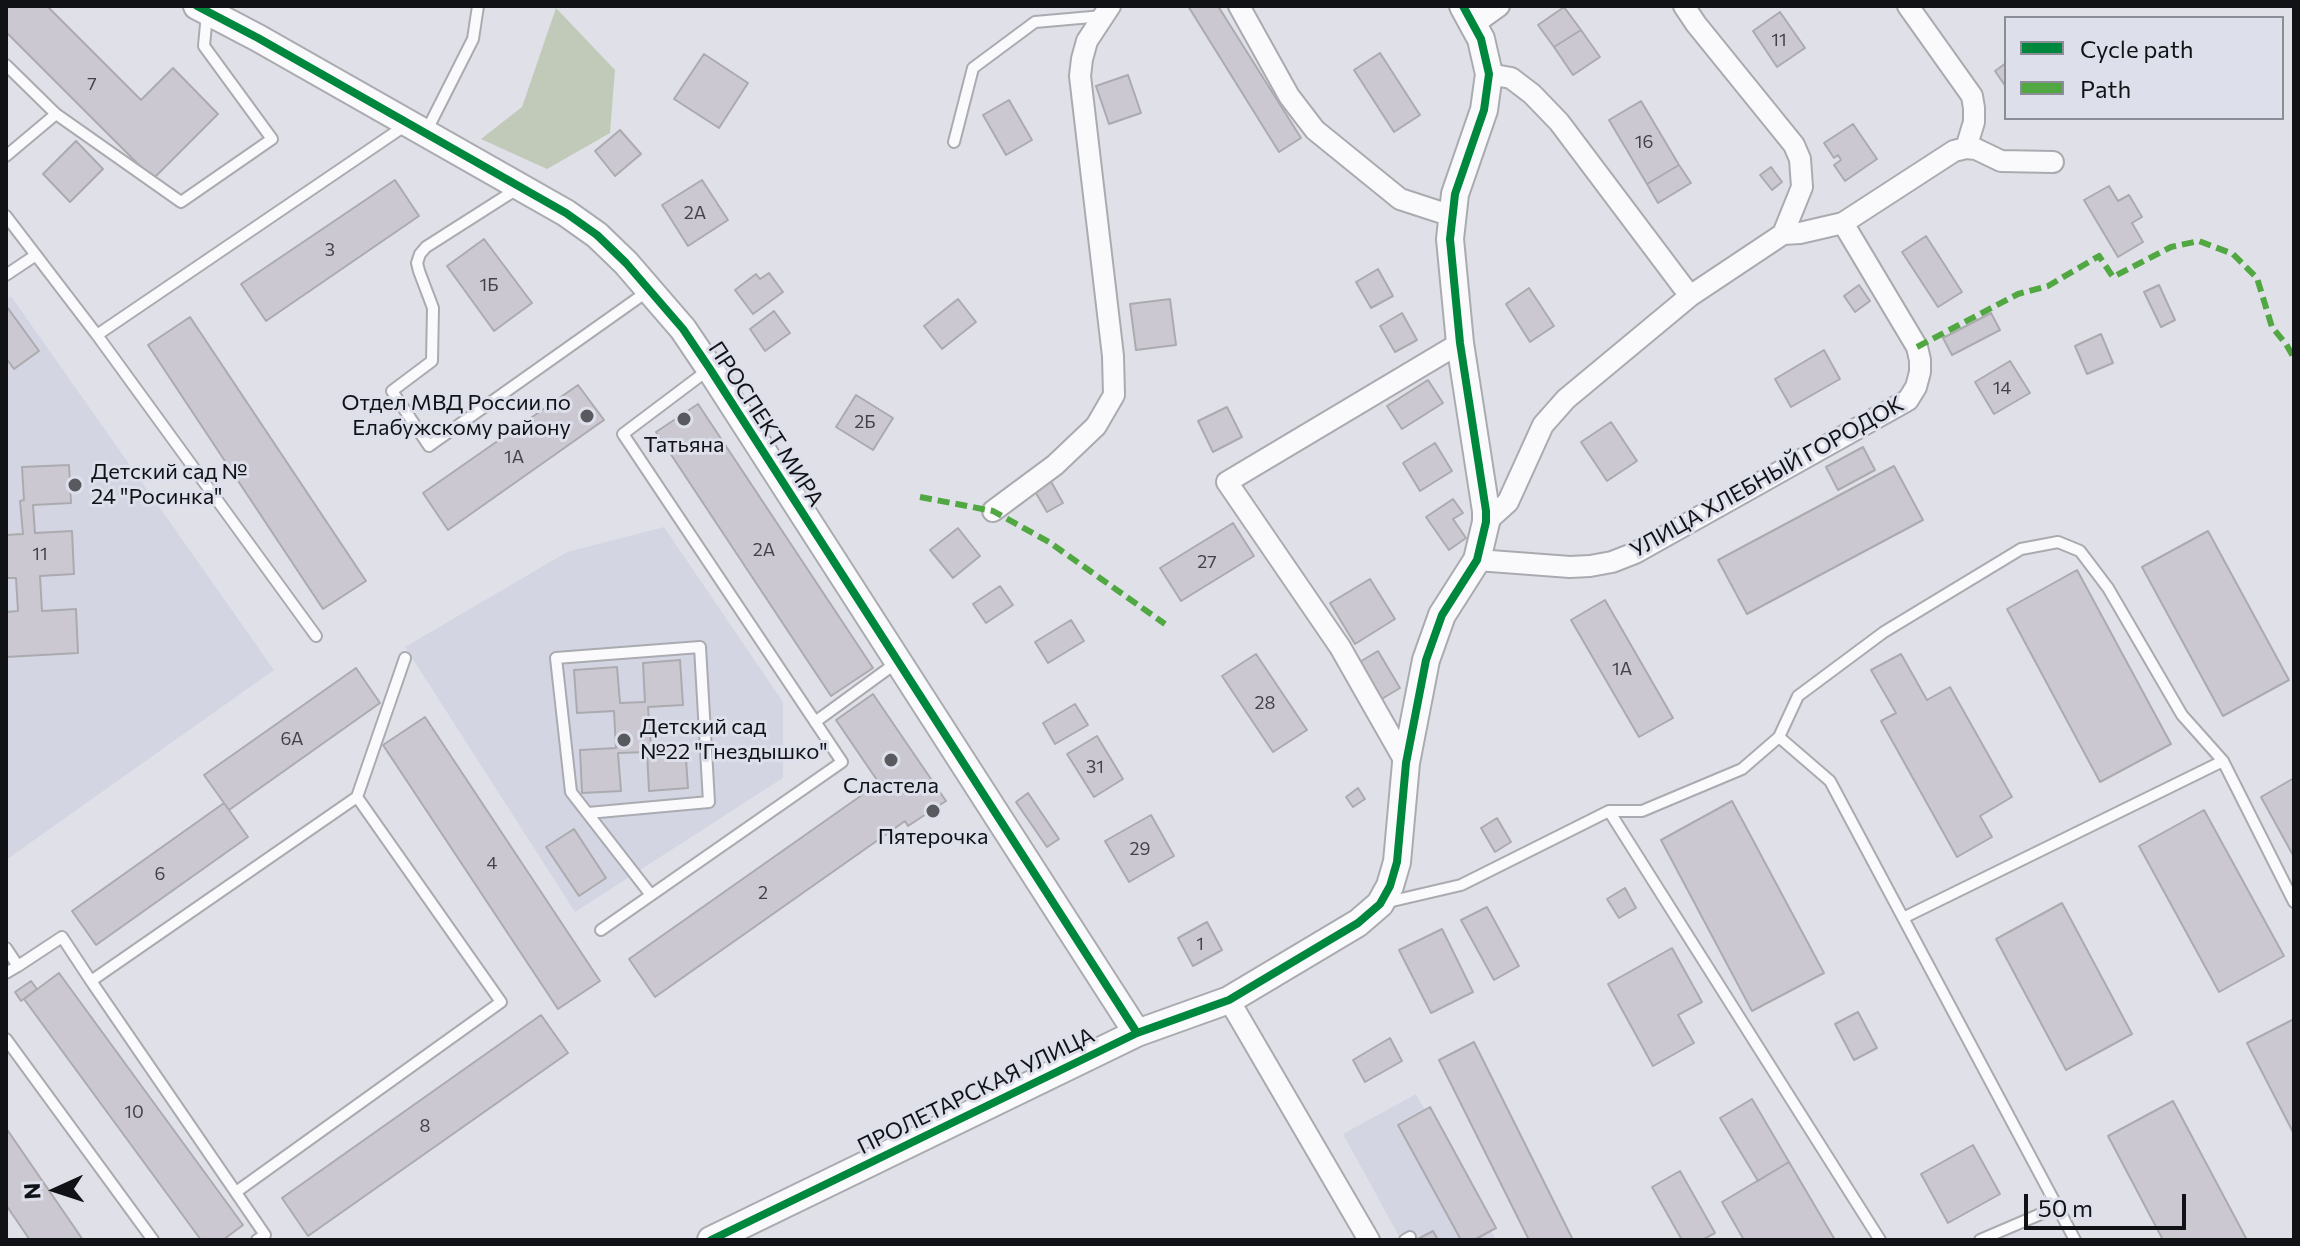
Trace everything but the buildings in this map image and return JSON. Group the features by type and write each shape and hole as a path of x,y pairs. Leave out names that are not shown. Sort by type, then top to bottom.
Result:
{"street":[{"path":"1239,6 1289,96 1315,130 1400,199 1452,216"},
{"path":"1380,904 1390,886 1397,862 1406,763 1426,660 1451,597 1477,560 1486,522 1460,343 1452,263 1452,216 1455,194 1484,110 1489,74 1486,55 1468,15 1499,6"},
{"path":"1684,6 1794,145 1803,173 1802,187 1783,234"},
{"path":"1908,6 1972,96 1974,122 1966,148"},
{"name":"ПРОСПЕКТ МИРА","path":"202,9 566,213 597,235 650,290 683,329 710,369 1137,1033"},
{"path":"993,511 1055,465 1096,426 1114,395 1113,356 1080,76 1087,41 1106,11"},
{"path":"1489,74 1511,78 1559,122 1690,296"},
{"path":"1486,522 1508,502 1543,425 1566,399 1690,296 1783,234 1843,223 1954,151 1976,149 2001,161 2053,162"},
{"name":"УЛИЦА ХЛЕБНЫЙ ГОРОДОК","path":"1477,560 1570,567 1612,562 1635,553 1908,400 1920,372 1917,347 1843,223"},
{"path":"1406,763 1340,647 1227,482 1460,343"},
{"name":"ПРОЛЕТАРСКАЯ УЛИЦА","path":"711,1240 1137,1033 1229,1000 1358,923 1380,904"},
{"path":"1229,1000 1369,1240"}],"lane":[{"path":"97,335 416,129 473,39 478,6"},
{"path":"6,65 56,114 181,202 272,139 204,46 202,9"},
{"path":"954,142 973,68 1035,22 1106,11"},
{"path":"6,156 56,114"},
{"path":"520,187 426,247 420,254 417,263 433,308 432,361 392,391 429,446 650,290"},
{"path":"6,216 97,335 316,636"},
{"path":"6,275 36,255"},
{"path":"601,930 842,762 623,434 710,369"},
{"path":"1380,904 1461,885 1609,811 1642,811 1742,769 1779,737 1798,696 1884,632 2021,549 2058,542 2080,551 2108,588 2182,715 2223,761 2294,902"},
{"path":"588,813 709,802 700,647 556,658 571,792 651,895"},
{"path":"91,981 357,797 405,658"},
{"path":"815,722 898,662"},
{"path":"1779,737 1830,781 2075,1240"},
{"path":"1903,918 2223,761"},
{"path":"236,1192 501,1002 357,797"},
{"path":"1609,811 1880,1240"},
{"path":"6,973 62,937 265,1235 257,1240"},
{"path":"6,948 18,966"},
{"path":"6,1039 153,1240"},
{"path":"1980,1240 2057,1207"}],"shaded area":[{"name":"Детский сад № 24 \"Росинка\"","path":"11,296 274,670 6,860 6,299"},
{"name":"Детский сад №22 \"Гнездышко\"","path":"664,527 783,702 783,778 575,912 405,647 567,552"},
{"path":"1416,1094 1496,1240 1401,1240 1343,1134"}],"green space":[{"path":"556,8 615,70 610,133 547,169 481,139 522,107"}],"marked path":[{"path":"1917,347 2018,294 2048,286 2099,256 2113,277 2171,247 2199,241 2233,254 2257,278 2272,327 2294,358"},
{"path":"920,497 993,511 1049,542 1165,624"}],"cycle path":[{"path":"197,6 566,213 597,235 626,263 683,329 710,369 1137,1033"},
{"path":"711,1240 1137,1033 1229,1000 1358,923 1380,904 1390,886 1397,862 1406,763 1426,660 1442,615 1477,560 1486,522 1460,343 1450,239 1455,194 1484,110 1489,74 1481,39 1463,6"}],"place":[{"name":"Отдел МВД России по Елабужскому району","path":"587,416"},
{"name":"Татьяна","path":"684,419"},
{"name":"Детский сад № 24 \"Росинка\"","path":"75,485"},
{"name":"Детский сад №22 \"Гнездышко\"","path":"624,740"},
{"name":"Сластела","path":"891,760"},
{"name":"Пятерочка","path":"933,811"}]}
